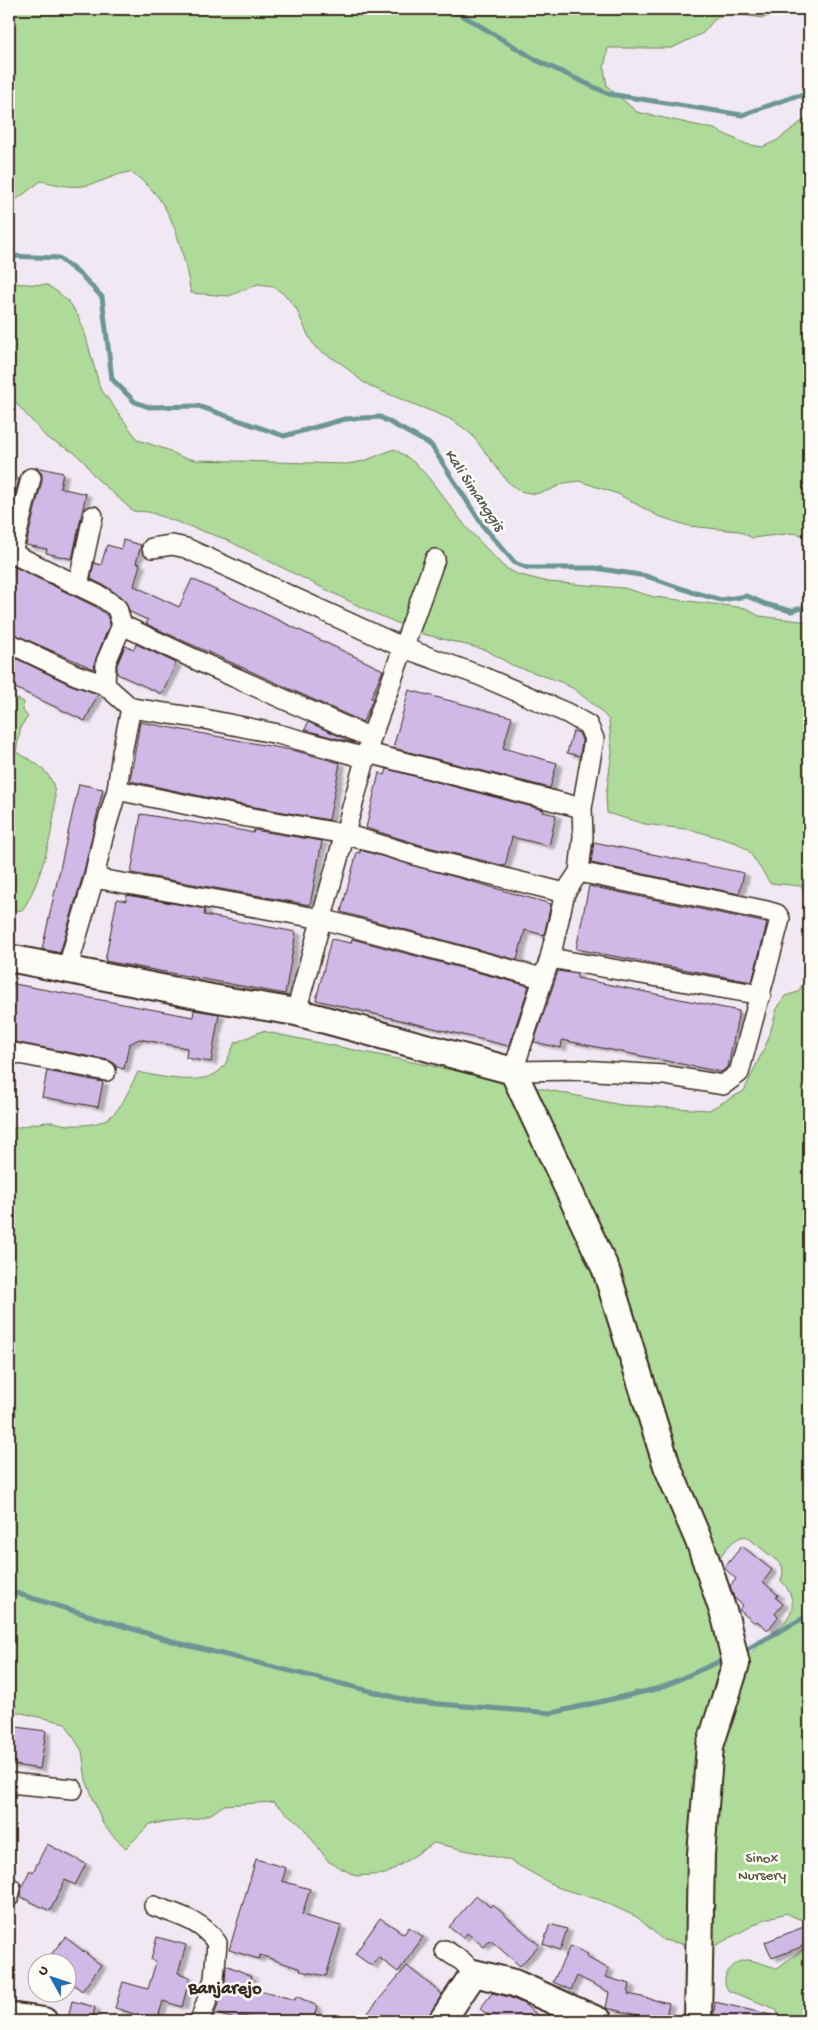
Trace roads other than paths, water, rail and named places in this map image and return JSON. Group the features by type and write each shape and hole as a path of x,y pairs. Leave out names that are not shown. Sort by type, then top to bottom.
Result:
{"street":[{"path":"31,478 10,552 102,597 117,608 122,625 106,662 105,685"},
{"path":"78,585 93,516"},
{"path":"152,548 172,545 186,548 404,648 481,676 567,713 588,725 594,739 582,808 583,837 579,872 565,892 550,958 542,978 514,1071 606,1270 667,1466 701,1546 726,1620 736,1664 710,1746 701,1854 698,2021"},
{"path":"296,1012 368,750 435,559"},
{"path":"122,625 207,665 368,750"},
{"path":"9,643 76,675 105,685 131,708 368,750 582,808"},
{"path":"67,970 117,790 131,708"},
{"path":"117,790 236,815 345,834 421,856 565,892"},
{"path":"9,958 296,1012 514,1071 580,1070 664,1075 723,1085 739,1073 780,919 777,914 768,910 579,872"},
{"path":"94,878 322,919 542,978"},
{"path":"550,958 761,995"},
{"path":"9,1052 106,1071"},
{"path":"9,1783 73,1789"},
{"path":"9,1886 11,1888 9,1897"},
{"path":"154,1906 193,1921 208,1931 217,1943 214,1979 200,2021"},
{"path":"445,1950 462,1961 474,1973 514,1983 599,2021"},
{"path":"442,2021 474,1973"},
{"path":"9,2016 44,2021"}],"waterway":[{"path":"452,9 538,61 609,94 742,115 793,97 809,94"},
{"name":"Kali Simanggis","path":"9,256 59,258 82,276 102,297 112,379 135,402 149,407 198,406 284,436 345,419 380,417 431,445 483,526 515,563 528,568 595,568 646,576 721,600 747,596 765,604 791,611 809,606"},
{"path":"9,1591 182,1644 414,1702 552,1713 660,1688 727,1658"},
{"path":"742,1652 809,1615"}],"district":[{"name":"Banjarejo","path":"225,1987"}],"park label":[{"name":"Sinox Nursery","path":"762,1866"}]}
